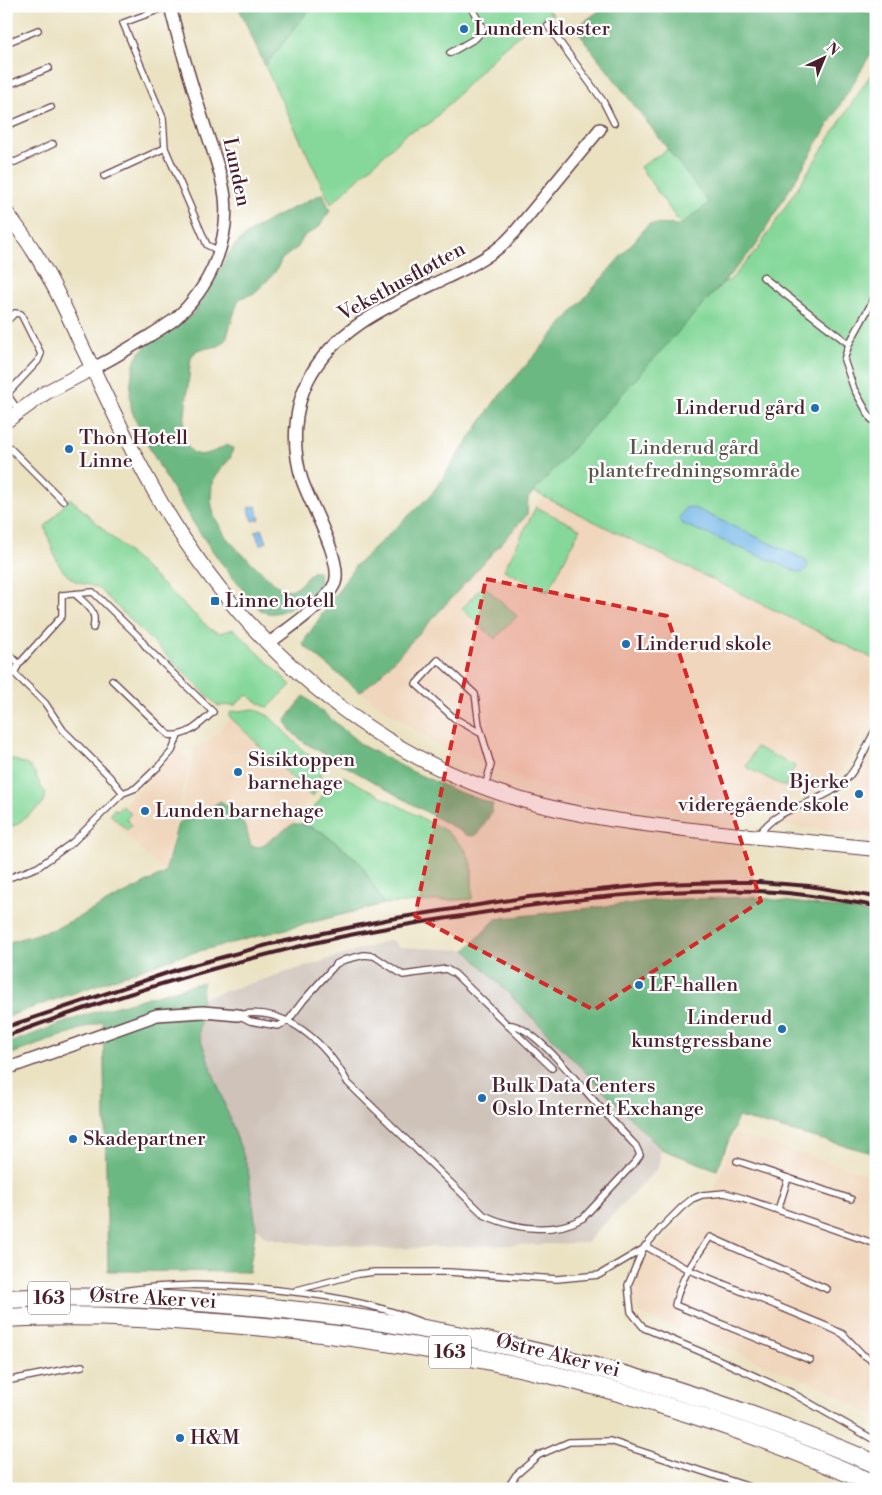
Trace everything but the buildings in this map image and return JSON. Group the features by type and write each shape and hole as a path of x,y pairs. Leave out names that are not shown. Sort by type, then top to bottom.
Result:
{"highway":[{"name":"Østre Aker vei","path":"6,1299 92,1298 176,1301 294,1310 449,1333 564,1359 682,1392 772,1422 876,1464"},
{"name":"Østre Aker vei","path":"6,1318 95,1316 243,1324 349,1336 443,1351 577,1382 679,1411 767,1441 876,1485"}],"street":[{"name":"Lunden","path":"6,421 58,385 116,357 174,319 202,288 219,251 225,226 224,195 219,172 177,36 170,6"},
{"name":"Veksthusfløtten","path":"268,644 322,601 336,578 337,570 332,553 302,480 296,439 296,419 303,392 322,357 335,342 358,325 408,296 472,265 500,247 514,233 600,129"},
{"path":"6,212 44,267 148,479 175,526 217,585 268,644 319,691 375,732 436,767 485,788 525,801 582,814 662,827 876,848"},
{"path":"6,1069 157,1015 203,1012 238,1015"}],"lane":[{"path":"170,6 123,23 163,118 165,148 207,245 219,251"},
{"path":"450,53 476,38 481,32 482,26 470,6"},
{"path":"548,26 602,101 614,123"},
{"path":"6,43 38,30"},
{"path":"6,86 49,68"},
{"path":"6,126 50,107"},
{"path":"6,158 15,162 53,144"},
{"path":"104,176 165,148"},
{"path":"763,277 849,344"},
{"path":"876,295 849,344 844,360 854,389 871,419 876,422"},
{"path":"6,322 15,313 21,314 41,354 38,361 9,392 9,397 19,411"},
{"path":"6,444 63,501"},
{"path":"112,680 169,735 178,736 189,732 213,712 92,592 62,595 62,616 14,672 45,703 63,730 123,793"},
{"path":"75,594 91,609 95,620 93,628"},
{"path":"6,651 19,664"},
{"path":"482,734 454,718 416,684 438,660 476,694 482,734 491,765 485,788"},
{"path":"757,836 764,826 778,815 829,793 838,787 851,773 876,729"},
{"path":"6,879 38,867 73,842 123,793 136,788 160,765 172,751 178,736"},
{"path":"238,1015 250,1021 278,1026 288,1021 303,1000 336,964 364,955 374,956 403,975 446,968 455,974 552,1068"},
{"path":"238,1015 251,1012 278,1016 314,1039 337,1064 348,1083 484,1215 501,1223 530,1227 558,1228 572,1224 583,1218 640,1155 636,1146 566,1067 525,1030 513,1024 507,1025"},
{"path":"737,1161 851,1199"},
{"path":"778,1210 788,1178"},
{"path":"294,1291 358,1274 375,1272 448,1272 557,1279 600,1275 644,1247 692,1199 702,1195 725,1193 876,1244"},
{"path":"810,1360 676,1306 678,1293 688,1269 710,1237 828,1289"},
{"path":"644,1247 688,1269 826,1326 842,1334 862,1354 876,1363"},
{"path":"644,1247 628,1286 631,1312 644,1328 792,1392 876,1441"},
{"path":"92,1298 152,1286 193,1284 294,1291 373,1305 406,1315 449,1333"},
{"path":"6,1381 82,1366"},
{"path":"507,1489 516,1475 539,1455 569,1442 610,1441 756,1489"}],"highlighted area":[{"path":"486,579 667,616 761,901 594,1010 415,916"}],"shaded area":[{"name":"Linderud skole","path":"544,497 876,660 876,705 842,772 802,795 752,817 696,812 548,789 440,747 360,692 376,679"},
{"name":"Sisiktoppen barnehage","path":"231,718 310,795 293,824 260,847 251,846 246,829 220,801 206,811 178,823 195,748 211,740"},
{"name":"Bjerke videregående skole","path":"876,746 876,834 780,824 782,819 810,810 857,786"},
{"name":"Lunden barnehage","path":"179,750 190,760 164,872 107,816 118,805 124,804"},
{"path":"392,940 400,947 466,950 661,1149 658,1168 586,1243 383,1249 347,1244 310,1245 265,1237 256,1227 249,1170 199,1035 202,998"},
{"path":"735,1133 870,1175 876,1180 876,1213 873,1223 876,1224 876,1416 827,1389 638,1313 633,1302 632,1291 636,1273 644,1261 693,1210 710,1202"}],"green space":[{"path":"238,6 312,6 265,66"},
{"path":"312,6 542,6 553,14 530,26 502,49 429,124 407,133 331,204 265,66"},
{"path":"606,6 850,6 876,16 876,45 755,247 528,498 527,515 376,679 360,692 302,644 355,566 431,495 495,401 649,224 681,225 709,203 575,28"},
{"name":"Linderud gård plantefredningsområde","path":"876,66 876,660 528,489 724,282 730,280 758,249"},
{"path":"668,149 710,203 681,225 640,167"},
{"path":"323,193 330,211 318,228 304,236 298,247 282,259 275,272 253,294 238,301 226,339 219,346 197,350 191,357 183,434 186,443 194,453 200,454 212,452 227,445 233,448 230,459 217,473 212,483 211,501 214,516 226,537 276,585 283,589 291,590 299,586 313,571 317,571 320,578 317,586 303,601 282,612 264,612 258,608 231,576 179,501 149,448 132,411 130,400 131,378 134,364 141,352 147,345 181,324 194,312 231,250 240,241 261,225"},
{"path":"70,498 210,629 219,633 234,629 291,685 269,707 264,706 247,695 235,705 218,706 100,590 71,578 60,566 45,527"},
{"path":"536,507 580,529 548,592 504,570"},
{"path":"483,585 517,616 495,639 462,609"},
{"path":"304,696 363,746 413,772 456,791 493,804 491,813 478,834 467,835 305,743 296,736 286,720"},
{"path":"254,709 269,716 305,752 322,765 318,788 312,797 229,716 231,712"},
{"path":"756,747 795,766 785,787 746,767"},
{"path":"6,756 29,766 34,771 46,793 44,803 16,825 6,827"},
{"path":"333,777 345,777 446,831 465,849 472,865 472,899 384,904 359,861 322,832 302,824 321,799 326,784"},
{"path":"220,801 237,811 246,829 251,846 260,847 293,824 302,824 322,832 359,861 384,904 176,957 6,1017 6,943 57,928 165,873 178,823 206,811"},
{"path":"122,806 131,814 126,819 132,825 127,830 110,814 115,808 117,811"},
{"path":"754,897 859,911 876,916 876,1154 738,1117 717,1170 661,1149 466,950 496,919 660,900"},
{"path":"203,982 199,1035 248,1168 256,1227 249,1272 108,1271 103,1021 6,1056 6,1044 88,1014"}],"water":[{"path":"256,506 260,519 253,521 248,508"},
{"path":"692,507 804,559 808,564 806,569 802,573 798,572 683,524 679,518 685,508"},
{"path":"262,529 267,542 260,545 255,531"}],"railway":[{"path":"6,1027 179,969 271,944 390,919 529,897 658,884 731,882 809,886 876,897"},
{"path":"6,1036 89,1007 255,957 340,937 428,921 583,899 687,891 786,893 876,906"}],"place":[{"name":"Lunden kloster","path":"464,29"},
{"name":"Linderud gård","path":"815,408"},
{"name":"Thon Hotell Linne","path":"69,449"},
{"name":"Linne hotell","path":"215,601"},
{"name":"Linderud skole","path":"626,644"},
{"name":"Sisiktoppen barnehage","path":"238,772"},
{"name":"Bjerke videregående skole","path":"859,794"},
{"name":"Lunden barnehage","path":"145,811"},
{"name":"LF-hallen","path":"639,985"},
{"name":"Linderud kunstgressbane","path":"782,1029"},
{"name":"Bulk Data Centers Oslo Internet Exchange","path":"482,1098"},
{"name":"Skadepartner","path":"73,1139"},
{"name":"H&M","path":"180,1438"}]}
